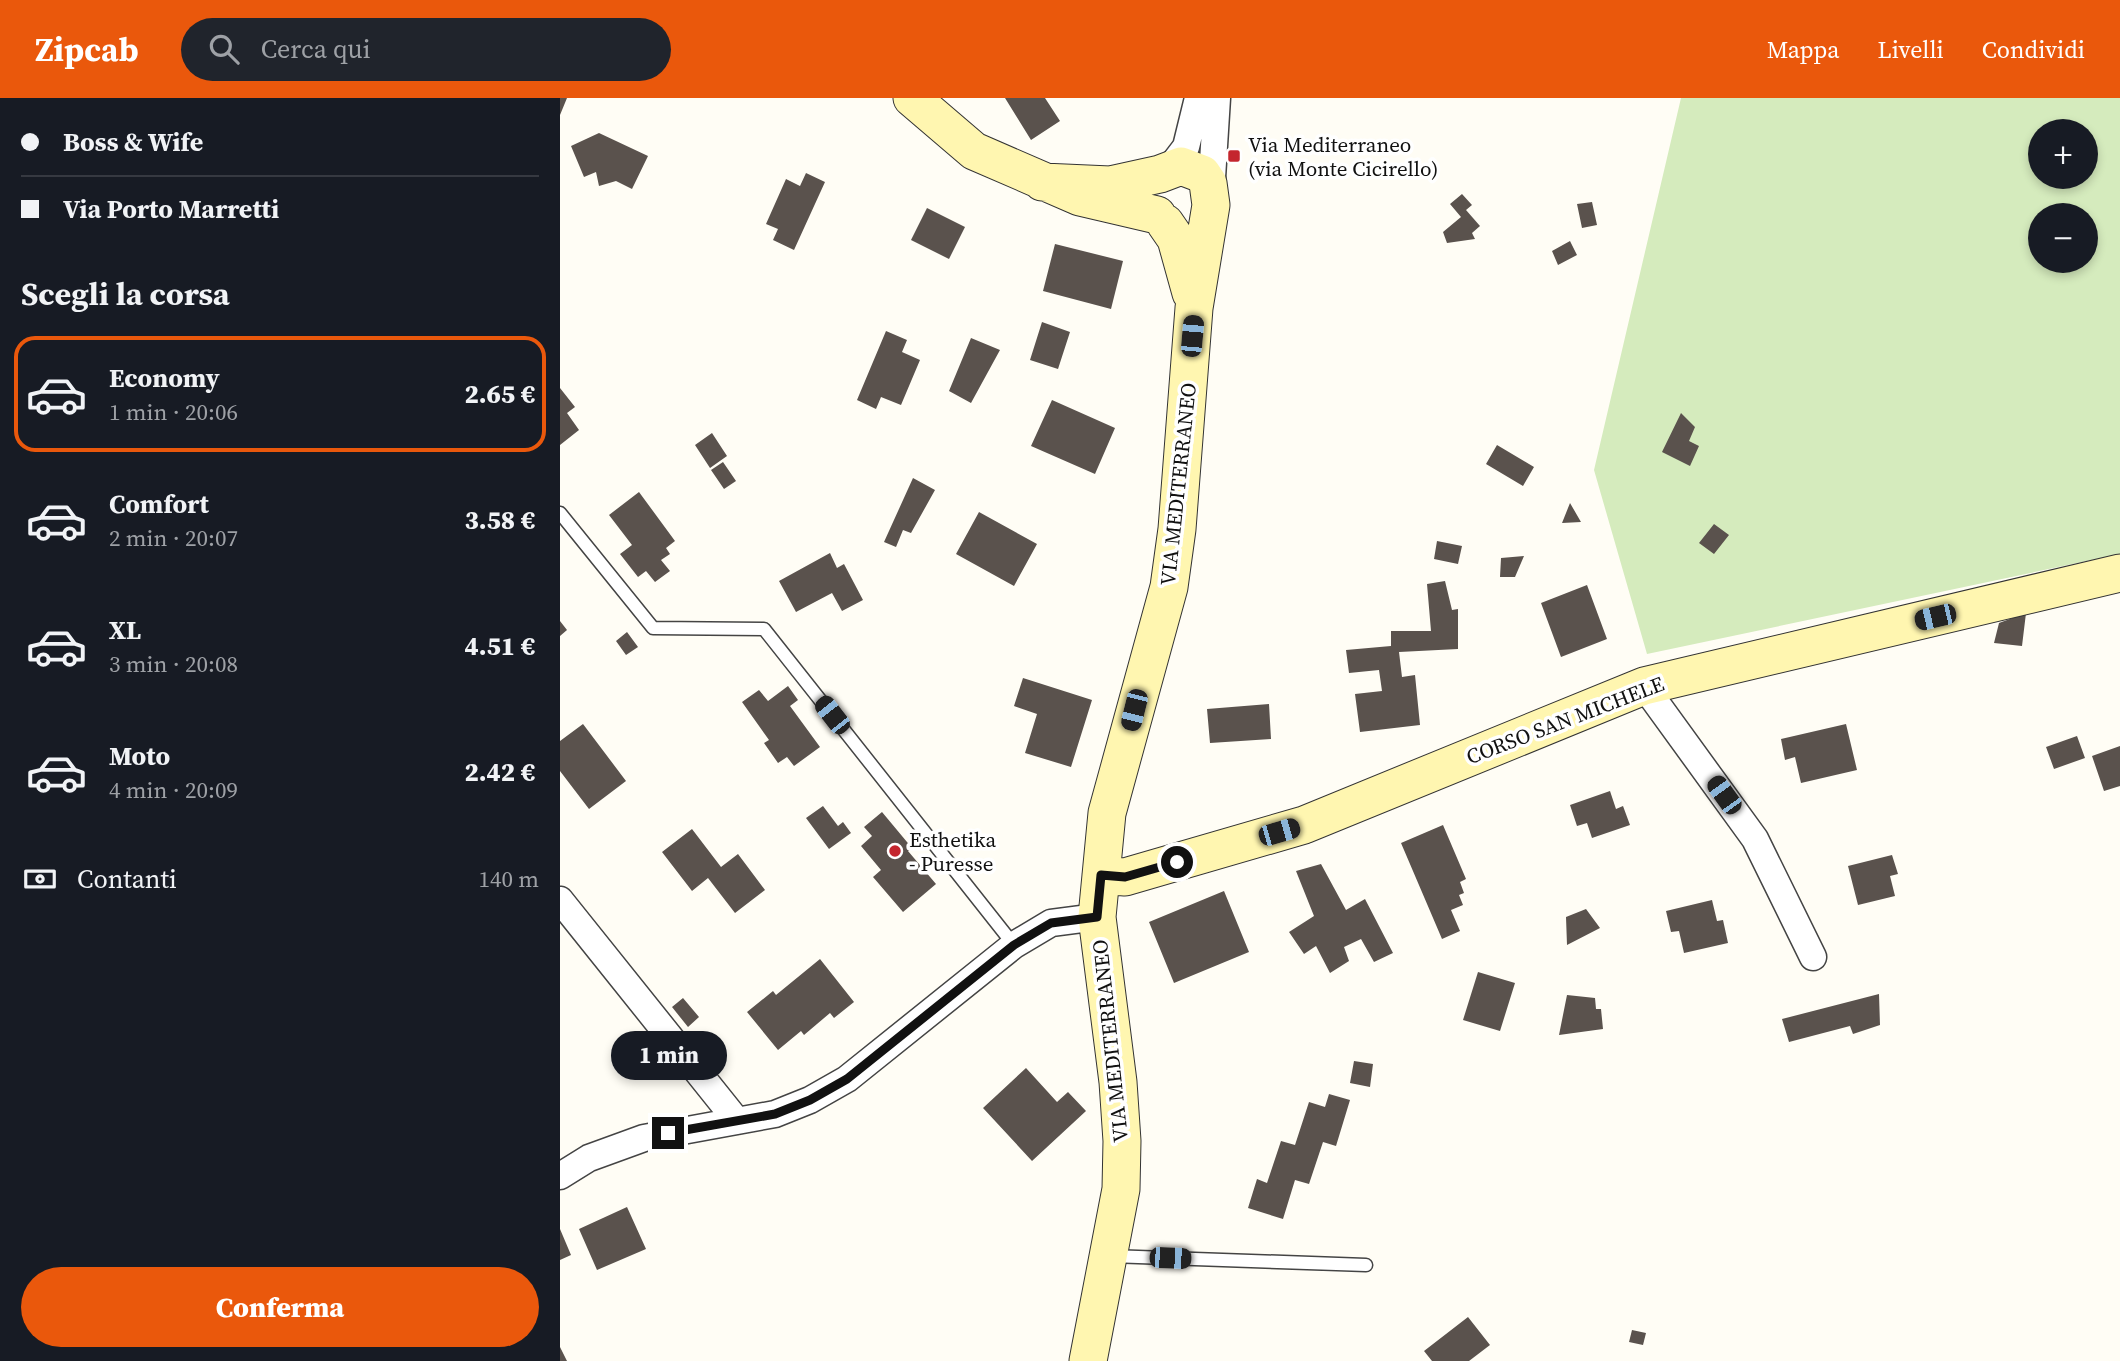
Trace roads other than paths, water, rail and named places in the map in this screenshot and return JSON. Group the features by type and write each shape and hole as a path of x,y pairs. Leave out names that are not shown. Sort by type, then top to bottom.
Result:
{"street":[{"path":"912,98 974,151 1080,197 1161,219 1176,227 1197,223 1211,199"},
{"path":"1195,309 1185,262 1176,239 1161,219 1150,194 1186,147 1198,98"},
{"path":"1195,309 1211,199 1217,98"},
{"path":"1042,182 1110,185 1181,166 1202,174 1211,199"},
{"name":"VIA MEDITERRANEO","path":"1088,1361 1121,1189 1122,1141 1097,917 1107,813 1169,587 1177,529 1195,309"},
{"name":"CORSO SAN MICHELE","path":"1101,875 1125,877 1304,825 1644,686 2120,573"},
{"path":"1644,686 1755,839 1813,957"},
{"path":"560,900 737,1121"},
{"path":"560,1176 589,1158 644,1138 775,1114 810,1100 847,1079 1014,945 1051,923 1097,917"}],"lane":[{"path":"560,513 653,628 764,628 1014,945"},
{"path":"1110,1256 1366,1265"}],"place":[{"name":"Via Mediterraneo (via Monte Cicirello)","path":"1234,156"},
{"name":"Esthetika - Puresse","path":"895,851"}]}
